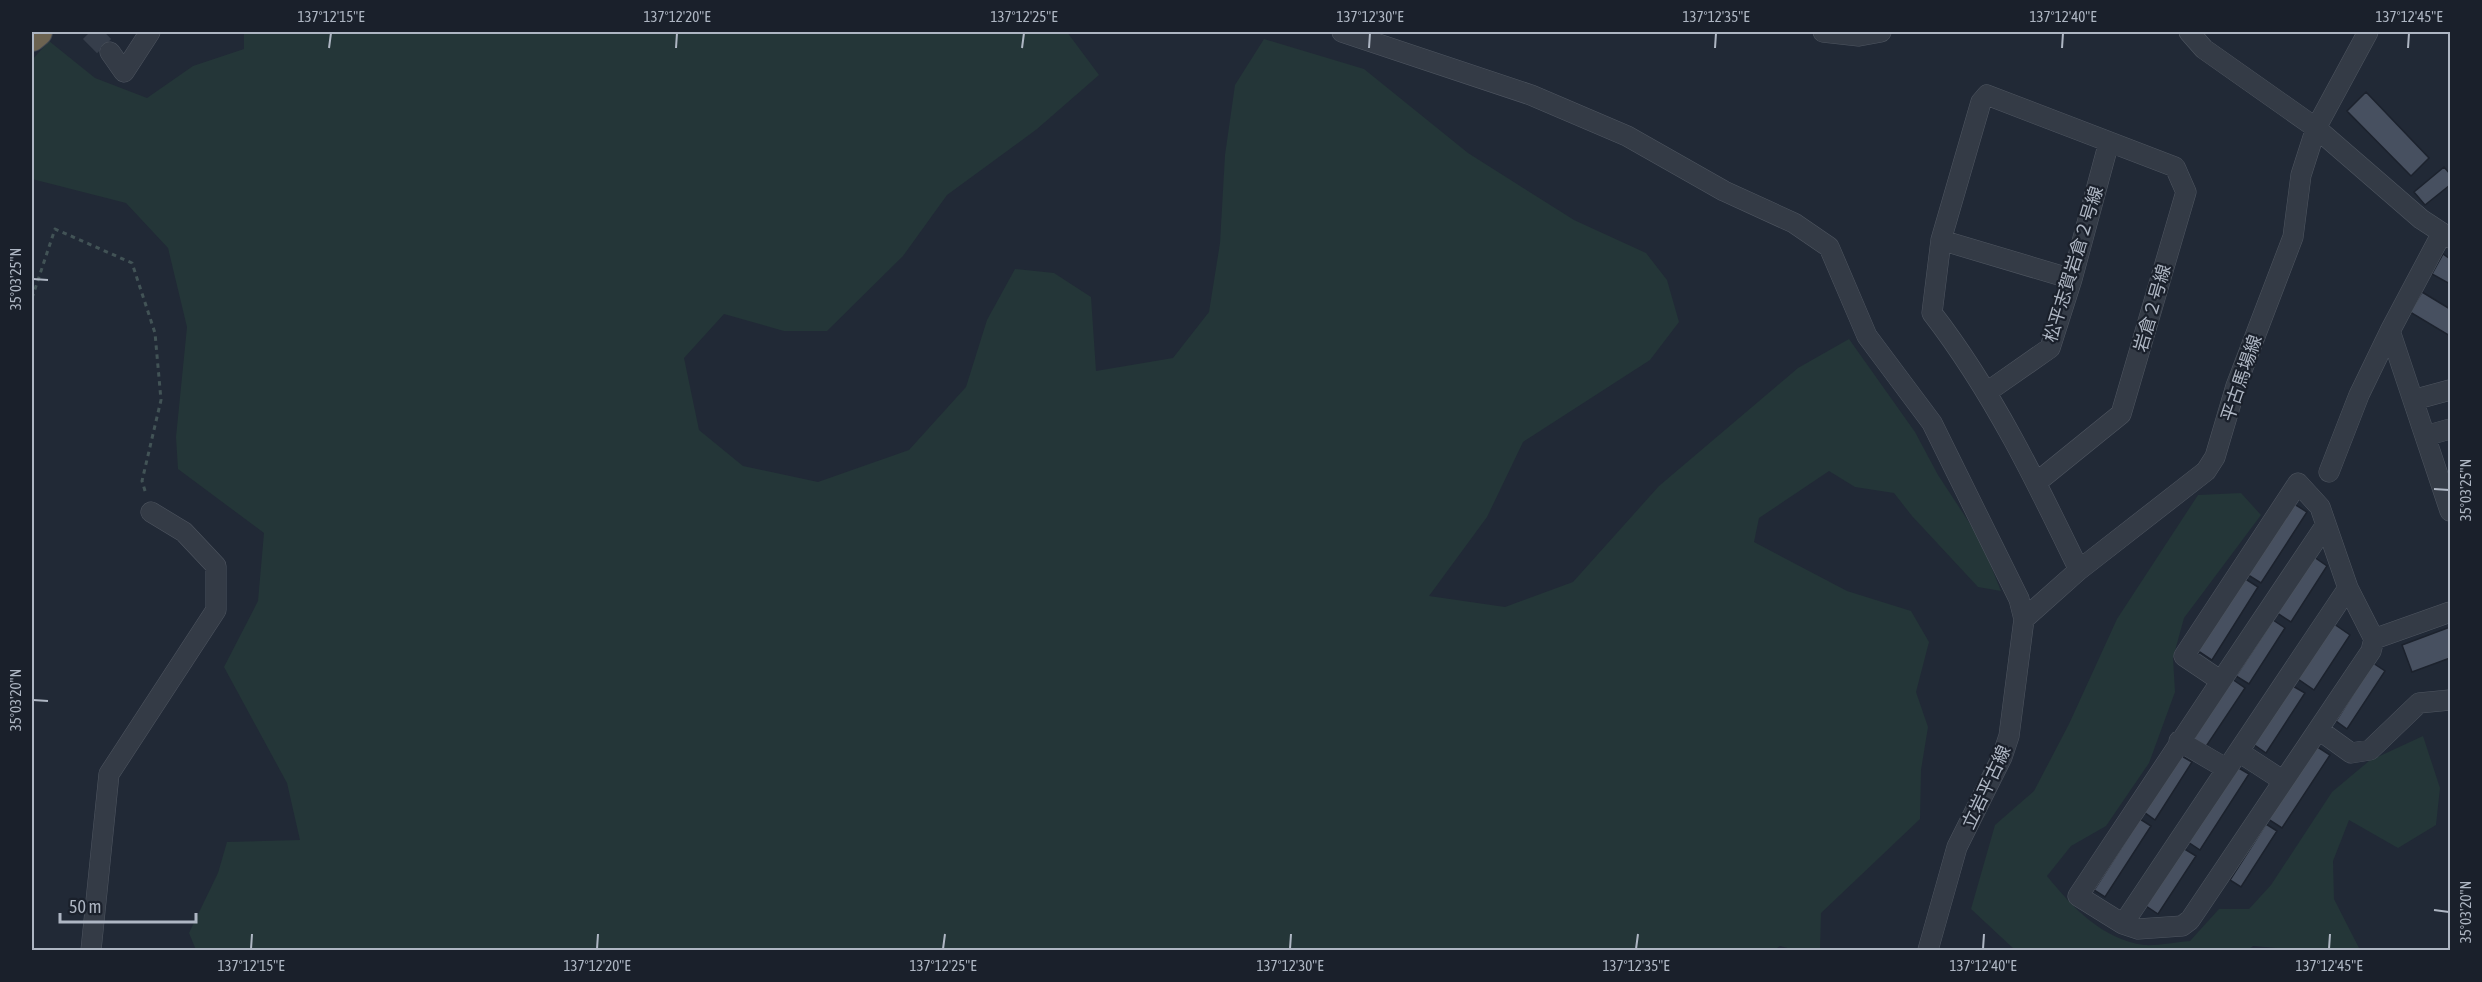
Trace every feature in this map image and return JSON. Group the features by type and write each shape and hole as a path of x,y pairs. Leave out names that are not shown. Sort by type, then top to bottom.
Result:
{"highway":[{"path":"32,37 38,32"}],"street":[{"path":"110,52 124,72 150,32"},
{"path":"1342,32 1531,95 1627,135 1724,191 1794,223 1829,247 1867,336 1932,423 2019,599 2024,619"},
{"path":"1823,32 1859,36 1881,32"},
{"path":"2189,32 2204,49 2316,128 2421,219 2446,235 2390,332 2359,395 2329,472"},
{"name":"平古馬場線","path":"2024,619 2079,570 2206,471 2215,457 2236,386 2293,237 2301,175 2316,128 2362,33"},
{"name":"岩倉２号線","path":"1941,240 1981,102 1987,95 2175,167 2186,192 2121,414 2037,482"},
{"name":"松平志賀岩倉２号線","path":"1987,392 2050,348 2072,279 2109,142"},
{"path":"2072,279 1941,240 1932,313 1987,392 2037,482 2079,570"},
{"path":"2390,332 2451,512"},
{"path":"2413,400 2451,390"},
{"path":"2425,435 2451,429"},
{"path":"2221,681 2184,656 2298,483 2320,507 2348,588 2374,639 2371,651 2319,730 2282,780 2190,920 2182,926 2138,929 2123,924 2078,896 2325,526"},
{"path":"91,951 109,774 216,610 216,566 184,532 151,512"},
{"path":"2123,924 2348,588"},
{"path":"2374,639 2451,612"},
{"name":"立岩平古線","path":"1928,951 1957,847 2002,757 2009,736 2024,619"},
{"path":"2319,730 2351,753 2370,750 2419,703 2451,700"},
{"path":"2180,741 2227,769"},
{"path":"2239,752 2282,780"}],"path":[{"path":"32,298 55,229 132,263 155,333 161,400 142,481 151,512"}],"shaded area":[{"path":"244,32 1067,32 1099,75 1037,129 947,195 903,256 827,331 784,331 724,314 684,358 699,430 743,466 818,482 909,450 966,387 987,320 1015,269 1054,273 1091,297 1096,371 1173,358 1209,312 1220,243 1225,155 1235,85 1264,39 1364,69 1468,153 1574,220 1646,253 1667,280 1679,322 1650,360 1523,442 1487,517 1429,596 1505,607 1573,582 1659,486 1798,368 1849,339 1915,432 1938,475 1980,539 2001,591 1978,587 1912,516 1894,493 1855,487 1829,471 1759,518 1754,542 1847,591 1911,611 1929,642 1916,692 1928,727 1921,770 1920,819 1821,913 1820,950 1795,950 1780,946 1774,950 196,950 189,933 218,873 227,842 300,840 287,783 224,667 258,601 264,533 178,469 176,437 187,327 168,248 126,203 32,179 32,60 49,41 95,78 147,98 193,66 244,49"},
{"path":"2241,493 2261,515 2184,618 2173,658 2175,692 2149,763 2106,826 2071,846 2047,876 2077,910 2115,936 2144,945 2190,941 2219,909 2249,909 2271,885 2332,792 2369,761 2423,736 2440,788 2436,825 2398,848 2349,820 2333,861 2334,899 2360,950 2301,950 2253,946 2248,950 2015,950 1971,909 1995,825 2034,791 2069,724 2117,619 2198,495"}],"building":[{"path":"2366,92 2429,158 2411,176 2347,111"},
{"path":"2444,167 2450,174 2450,185 2425,205 2414,192"},
{"path":"2443,254 2450,259 2450,284 2432,274"},
{"path":"2422,292 2450,309 2450,336 2410,312"},
{"path":"2291,502 2307,512 2261,583 2245,573"},
{"path":"2314,557 2327,566 2291,622 2277,613"},
{"path":"2244,578 2258,587 2212,660 2197,650"},
{"path":"2273,620 2285,628 2249,684 2236,676"},
{"path":"2334,624 2350,635 2314,690 2298,679"},
{"path":"2450,627 2450,658 2412,672 2402,645"},
{"path":"2373,663 2385,671 2347,729 2336,721"},
{"path":"2232,679 2245,688 2205,748 2193,740"},
{"path":"2291,685 2305,693 2266,753 2253,744"},
{"path":"2316,746 2330,755 2282,828 2268,819"},
{"path":"2180,755 2192,762 2155,820 2144,812"},
{"path":"2237,767 2249,774 2200,850 2188,842"},
{"path":"2140,819 2151,826 2105,897 2094,890"},
{"path":"2266,824 2277,831 2241,887 2230,880"},
{"path":"2183,848 2196,856 2158,914 2146,906"}],"tunnel":[{"path":"90,32 110,52"}]}
